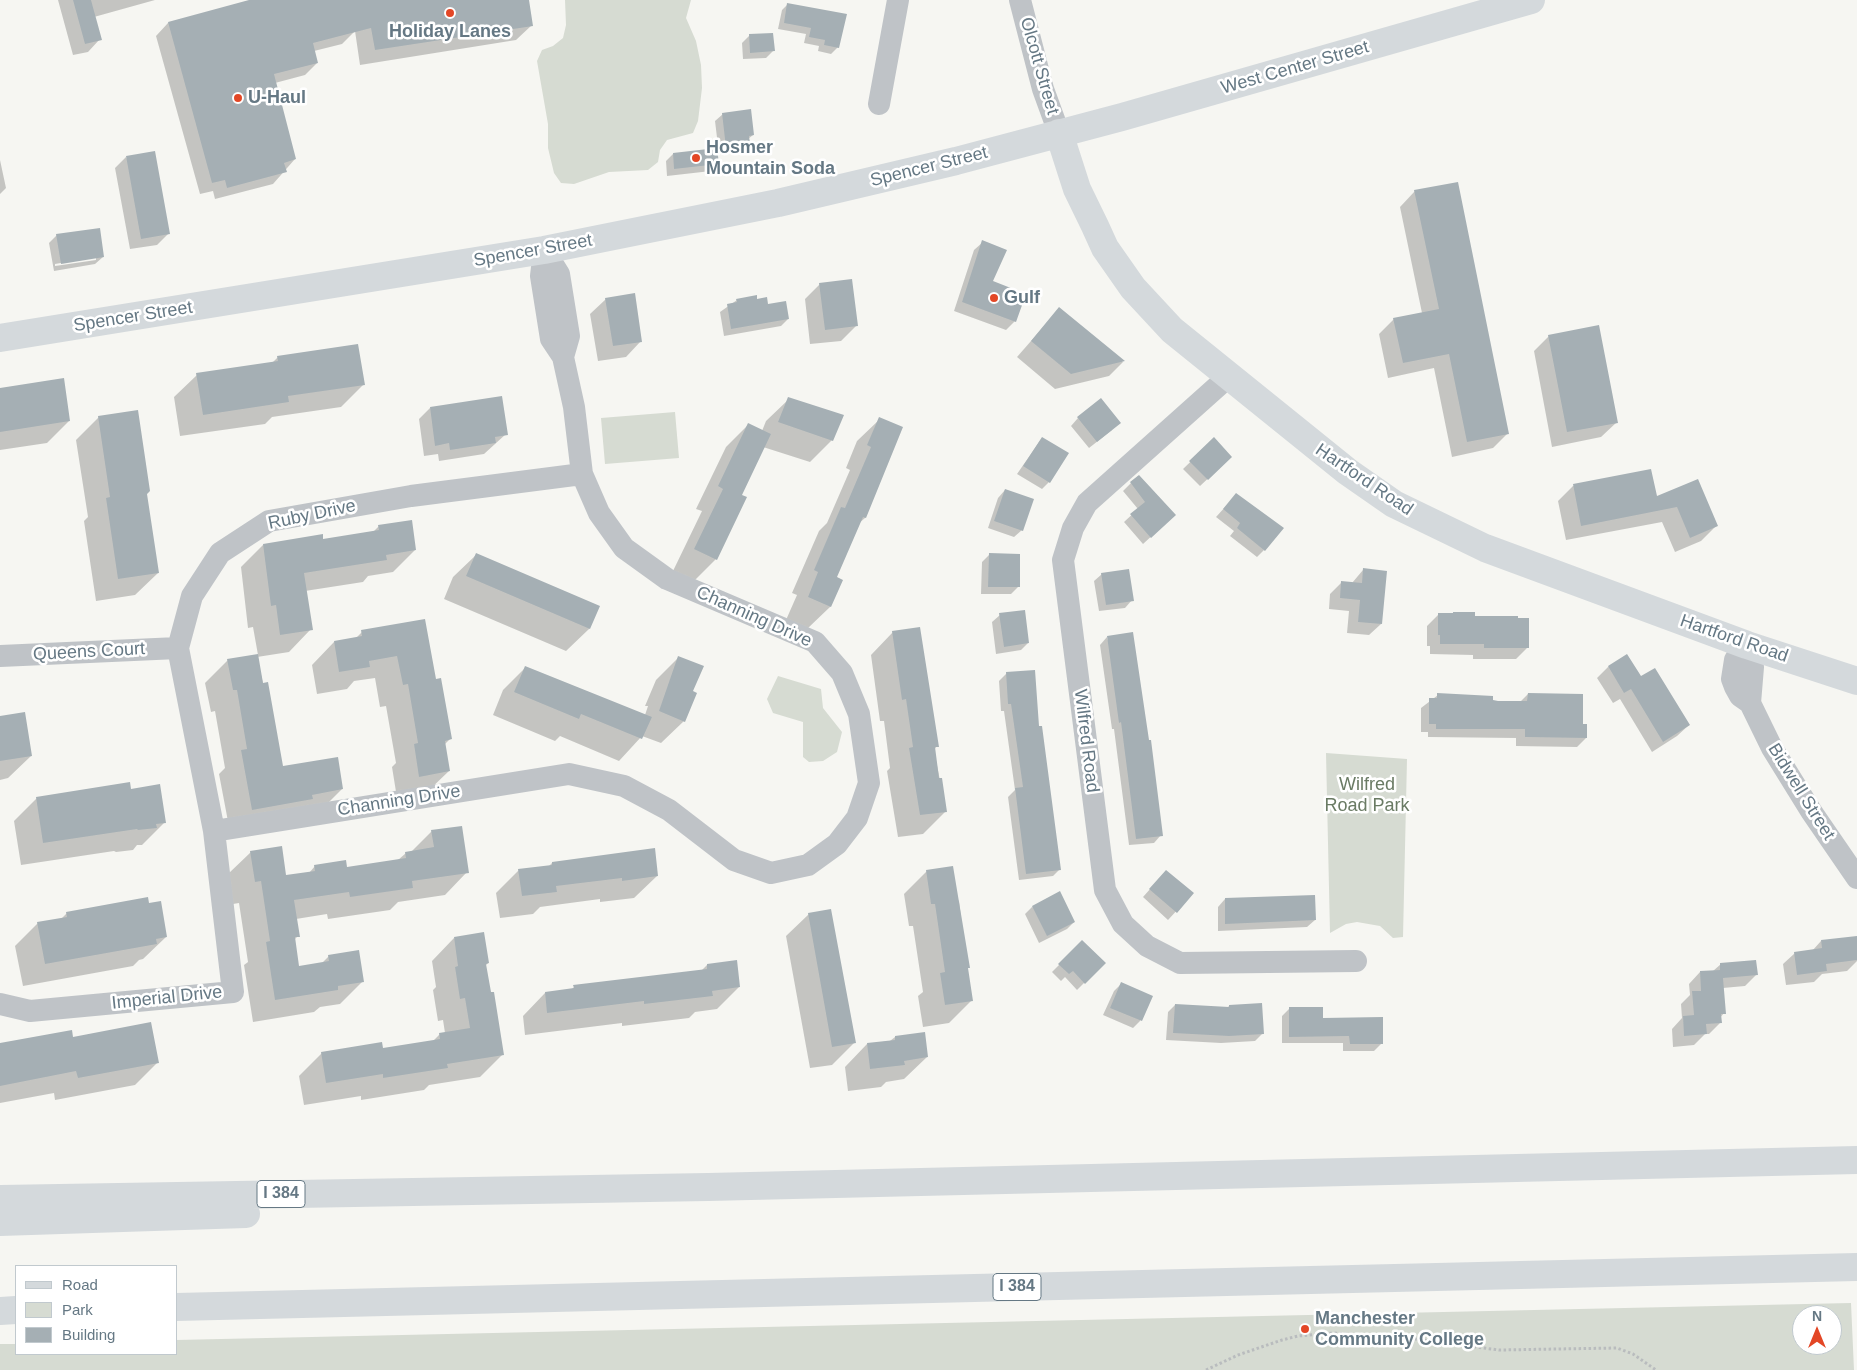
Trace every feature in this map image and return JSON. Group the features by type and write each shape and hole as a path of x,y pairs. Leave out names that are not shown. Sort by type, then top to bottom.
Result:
{"main road":[{"name":"West Center Street","path":"1059,133 1122,117 1531,0"},
{"name":"Spencer Street","path":"0,338 544,250 796,199 956,162 1059,133"},
{"name":"Hartford Road","path":"1059,133 1077,189 1105,248 1128,281 1172,330 1348,472 1394,504 1485,548 1747,645 1857,681"},
{"name":"I 384","path":"0,1199 561,1190 1857,1160"},
{"path":"0,1222 366,1211 561,1190"},
{"name":"I 384","path":"178,1307 1857,1267"},
{"path":"0,1311 15,1310"}],"street":[{"path":"879,104 898,0"},
{"name":"Olcott Street","path":"1020,0 1043,89 1059,133"},
{"name":"Channing Drive","path":"214,831 569,774 624,786 669,810 734,860 771,873 808,865 837,844 856,818 869,783 859,714 842,673 815,642 668,578 624,548 599,513 582,474 574,407 563,357 550,338 541,276 544,250"},
{"name":"Wilfred Road","path":"1228,377 1087,503 1073,528 1063,560 1105,890 1123,924 1147,946 1180,963 1356,961"},
{"name":"Ruby Drive","path":"214,831 178,648 192,596 220,553 269,521 411,496 582,474"},
{"name":"Bidwell Street","path":"1747,645 1739,652 1735,660 1732,679 1740,696 1750,703 1782,763 1857,878"},
{"name":"Queens Court","path":"0,656 178,648"},
{"name":"Imperial Drive","path":"0,1004 30,1012 233,992 214,831"}],"path":[{"path":"1206,1370 1238,1354 1282,1340 1307,1335 1334,1333 1408,1338 1499,1350 1617,1348 1633,1354 1656,1370"}],"green space":[{"path":"565,0 691,0 686,18 696,41 701,65 702,88 698,121 693,133 667,140 660,150 658,162 648,170 609,172 574,184 561,183 554,173 548,148 548,124 537,61 542,50 553,46 563,38 566,25"},
{"path":"675,412 679,458 605,464 601,418"},
{"path":"778,676 821,689 823,708 842,732 837,752 823,761 809,762 803,757 803,722 773,713 767,699"},
{"name":"Wilfred Road Park","path":"1326,753 1407,759 1403,937 1393,938 1380,926 1357,922 1346,924 1330,933"},
{"name":"Manchester Community College","path":"1851,1303 1854,1370 0,1370 0,1344 15,1344 15,1355 178,1355 178,1340"}],"building":[{"path":"73,0 91,0 102,40 85,44"},
{"path":"249,0 529,0 533,26 375,50 371,28 313,43 318,63 274,74 296,159 284,163 287,172 227,188 225,180 212,183 168,22"},
{"path":"787,3 847,14 839,48 824,45 825,40 809,37 811,28 784,23"},
{"path":"773,33 775,51 750,53 749,34"},
{"path":"751,109 754,135 749,136 750,144 726,148 722,113"},
{"name":"Hosmer Mountain Soda","path":"717,148 719,164 674,169 673,153"},
{"path":"155,151 170,234 141,239 126,156"},
{"path":"1458,182 1509,434 1467,442 1449,354 1403,363 1393,318 1439,309 1414,190"},
{"path":"100,228 104,257 61,264 56,234"},
{"name":"Gulf","path":"982,240 1007,250 993,281 1026,294 1016,322 962,302"},
{"path":"852,279 858,326 825,330 819,283"},
{"path":"635,293 642,342 613,346 605,298"},
{"path":"757,295 757,299 767,297 768,304 786,301 789,319 731,329 727,304 737,302 736,299"},
{"path":"1059,307 1125,361 1071,374 1031,341"},
{"path":"1599,325 1618,423 1567,432 1548,335"},
{"path":"358,344 365,385 288,396 289,402 203,415 196,373 278,361 277,356"},
{"path":"64,378 70,421 0,432 0,388"},
{"path":"502,396 508,435 495,437 496,443 450,450 449,443 435,446 430,407"},
{"path":"788,397 844,415 833,441 778,422"},
{"path":"1101,398 1121,423 1097,442 1077,417"},
{"path":"138,410 150,491 147,494 159,573 118,579 106,498 110,497 98,416"},
{"path":"879,417 903,427 866,518 863,517 837,577 843,580 831,607 808,597 818,572 814,570 841,507 845,508 871,447 867,445"},
{"path":"748,423 771,434 742,495 747,497 717,560 694,549 723,489 718,486"},
{"path":"1042,437 1069,453 1050,483 1023,466"},
{"path":"1214,437 1232,457 1208,480 1189,461"},
{"path":"1651,469 1657,496 1698,479 1718,526 1690,538 1677,507 1581,526 1573,484"},
{"path":"1139,475 1176,515 1151,538 1130,514 1145,502 1130,482"},
{"path":"1005,489 1034,499 1023,531 994,521"},
{"path":"1236,493 1284,528 1265,551 1237,528 1240,523 1223,509"},
{"path":"412,520 416,550 386,555 387,560 304,573 313,630 280,635 276,605 271,606 263,544 323,534 323,539 379,530 378,525"},
{"path":"476,553 600,606 590,629 466,576"},
{"path":"989,553 1020,554 1020,587 988,587"},
{"path":"1363,568 1387,571 1382,624 1358,622 1360,600 1340,598 1341,581 1362,583"},
{"path":"1129,569 1134,601 1106,605 1101,573"},
{"path":"1025,610 1029,643 1004,647 999,613"},
{"path":"1475,612 1475,616 1518,616 1518,618 1529,618 1529,648 1484,648 1484,644 1440,644 1438,613"},
{"path":"425,619 436,679 441,678 452,739 445,741 450,771 419,777 414,744 418,743 408,684 403,685 397,656 369,661 370,667 339,672 334,641 362,636 361,630"},
{"path":"920,627 939,747 935,747 939,778 942,778 947,812 920,815 909,748 913,747 906,699 902,700 892,631"},
{"path":"1133,632 1149,740 1151,740 1163,836 1136,839 1121,722 1119,723 1107,636"},
{"path":"258,654 263,683 268,682 283,766 338,757 343,789 312,795 313,799 252,810 241,750 247,749 237,690 233,690 227,659"},
{"path":"1627,654 1641,676 1655,668 1690,725 1663,742 1631,689 1624,693 1608,666"},
{"path":"678,656 704,666 693,691 697,693 685,722 659,711"},
{"path":"525,666 652,717 642,739 581,714 579,719 514,692"},
{"path":"1035,670 1039,726 1042,726 1061,870 1026,874 1015,788 1023,787 1011,704 1008,704 1006,672"},
{"path":"1437,693 1493,696 1493,700 1498,701 1527,701 1528,693 1583,694 1583,724 1587,724 1587,738 1525,737 1525,729 1436,729 1436,724 1429,724 1429,698 1437,698"},
{"path":"25,712 32,756 0,761 0,716"},
{"path":"130,782 131,789 160,784 166,823 156,824 157,828 137,829 43,843 36,797"},
{"path":"462,826 469,873 412,881 413,888 350,897 349,892 294,900 300,937 295,937 299,966 329,961 328,955 359,950 364,982 338,986 338,990 275,1000 266,942 270,941 261,881 255,882 250,851 282,846 286,875 315,871 314,865 346,860 347,867 406,858 405,852 434,847 431,830"},
{"path":"655,848 658,876 622,881 622,878 556,886 557,892 522,896 518,869 552,865 552,862"},
{"path":"953,866 970,968 968,968 973,1001 945,1005 940,973 945,972 935,904 931,904 926,870"},
{"path":"1166,870 1194,893 1177,913 1149,889"},
{"path":"1060,891 1075,922 1047,936 1032,906"},
{"path":"1315,895 1316,920 1225,924 1225,898"},
{"path":"148,897 149,903 161,901 167,937 156,939 157,944 45,964 37,922 67,917 66,912"},
{"path":"831,909 856,1043 832,1047 808,913"},
{"path":"484,932 489,963 486,964 491,992 494,992 504,1055 447,1064 448,1068 383,1078 383,1074 326,1083 321,1052 382,1042 383,1048 440,1039 439,1033 470,1028 465,998 460,999 455,967 458,966 454,937"},
{"path":"1857,936 1857,960 1826,964 1827,971 1797,975 1794,952 1822,948 1821,940"},
{"path":"1082,940 1106,963 1085,984 1073,971 1069,974 1058,964"},
{"path":"737,960 740,987 712,991 713,996 644,1004 644,1001 547,1013 545,992 574,988 573,985 707,969 707,964"},
{"path":"1756,960 1758,975 1723,978 1726,1014 1721,1014 1722,1023 1706,1024 1707,1034 1684,1036 1683,1016 1694,1015 1692,991 1701,991 1700,971 1720,970 1720,963"},
{"path":"1121,982 1153,996 1142,1021 1110,1008"},
{"path":"1262,1003 1264,1034 1229,1036 1173,1033 1175,1004 1229,1007 1229,1005"},
{"path":"1289,1007 1323,1007 1323,1018 1383,1017 1383,1044 1350,1044 1349,1036 1289,1037"},
{"path":"151,1022 159,1063 78,1078 76,1071 0,1086 0,1043 72,1030 73,1037"},
{"path":"925,1032 928,1057 904,1061 905,1065 870,1069 867,1043 895,1040 895,1036"}],"place":[{"name":"Holiday Lanes","path":"450,13"},
{"name":"U-Haul","path":"238,98"},
{"name":"Hosmer Mountain Soda","path":"696,158"},
{"name":"Gulf","path":"994,298"},
{"name":"Manchester Community College","path":"1305,1329"}]}
